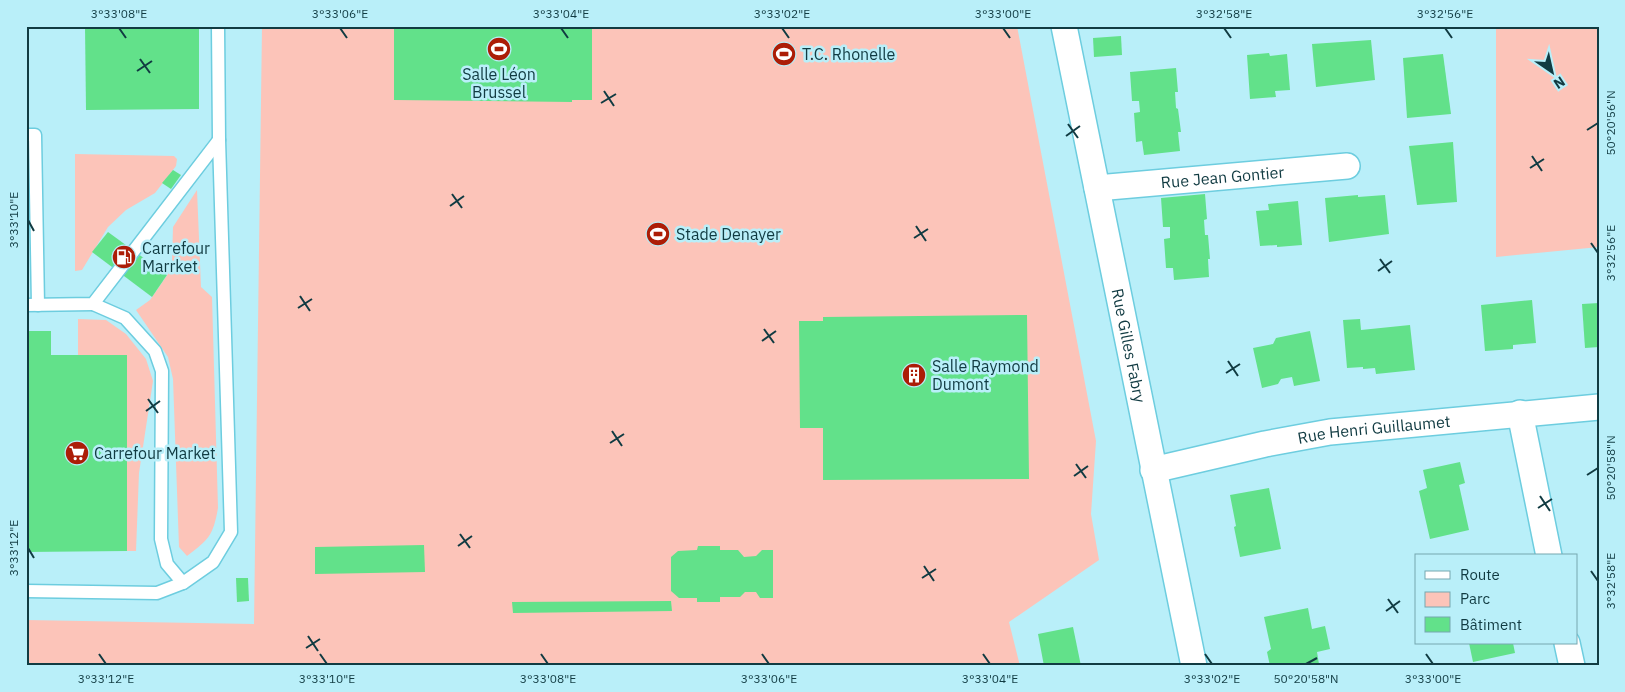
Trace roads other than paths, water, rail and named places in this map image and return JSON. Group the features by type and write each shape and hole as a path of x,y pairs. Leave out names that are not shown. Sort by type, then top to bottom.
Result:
{"street":[{"name":"Rue Gilles Fabry","path":"1064,26 1194,666"},
{"name":"Rue Jean Gontier","path":"1098,188 1347,166"},
{"name":"Rue Henri Guillaumet","path":"1153,470 1265,444 1330,432 1599,407"},
{"path":"1520,413 1549,554"},
{"path":"1567,644 1572,666"}],"lane":[{"path":"26,591 157,593 183,583 213,562 231,532 219,140 218,26"},
{"path":"26,134 34,135 32,305 93,304 125,318 155,351 162,371 161,539 167,564 183,583"},
{"path":"93,304 219,140"}],"place":[{"name":"Salle Léon Brussel","path":"499,49"},
{"name":"T.C. Rhonelle","path":"784,54"},
{"name":"Stade Denayer","path":"658,234"},
{"name":"Carrefour Marrket","path":"124,257"},
{"name":"Salle Raymond Dumont","path":"914,375"},
{"name":"Carrefour Market","path":"77,453"}]}
